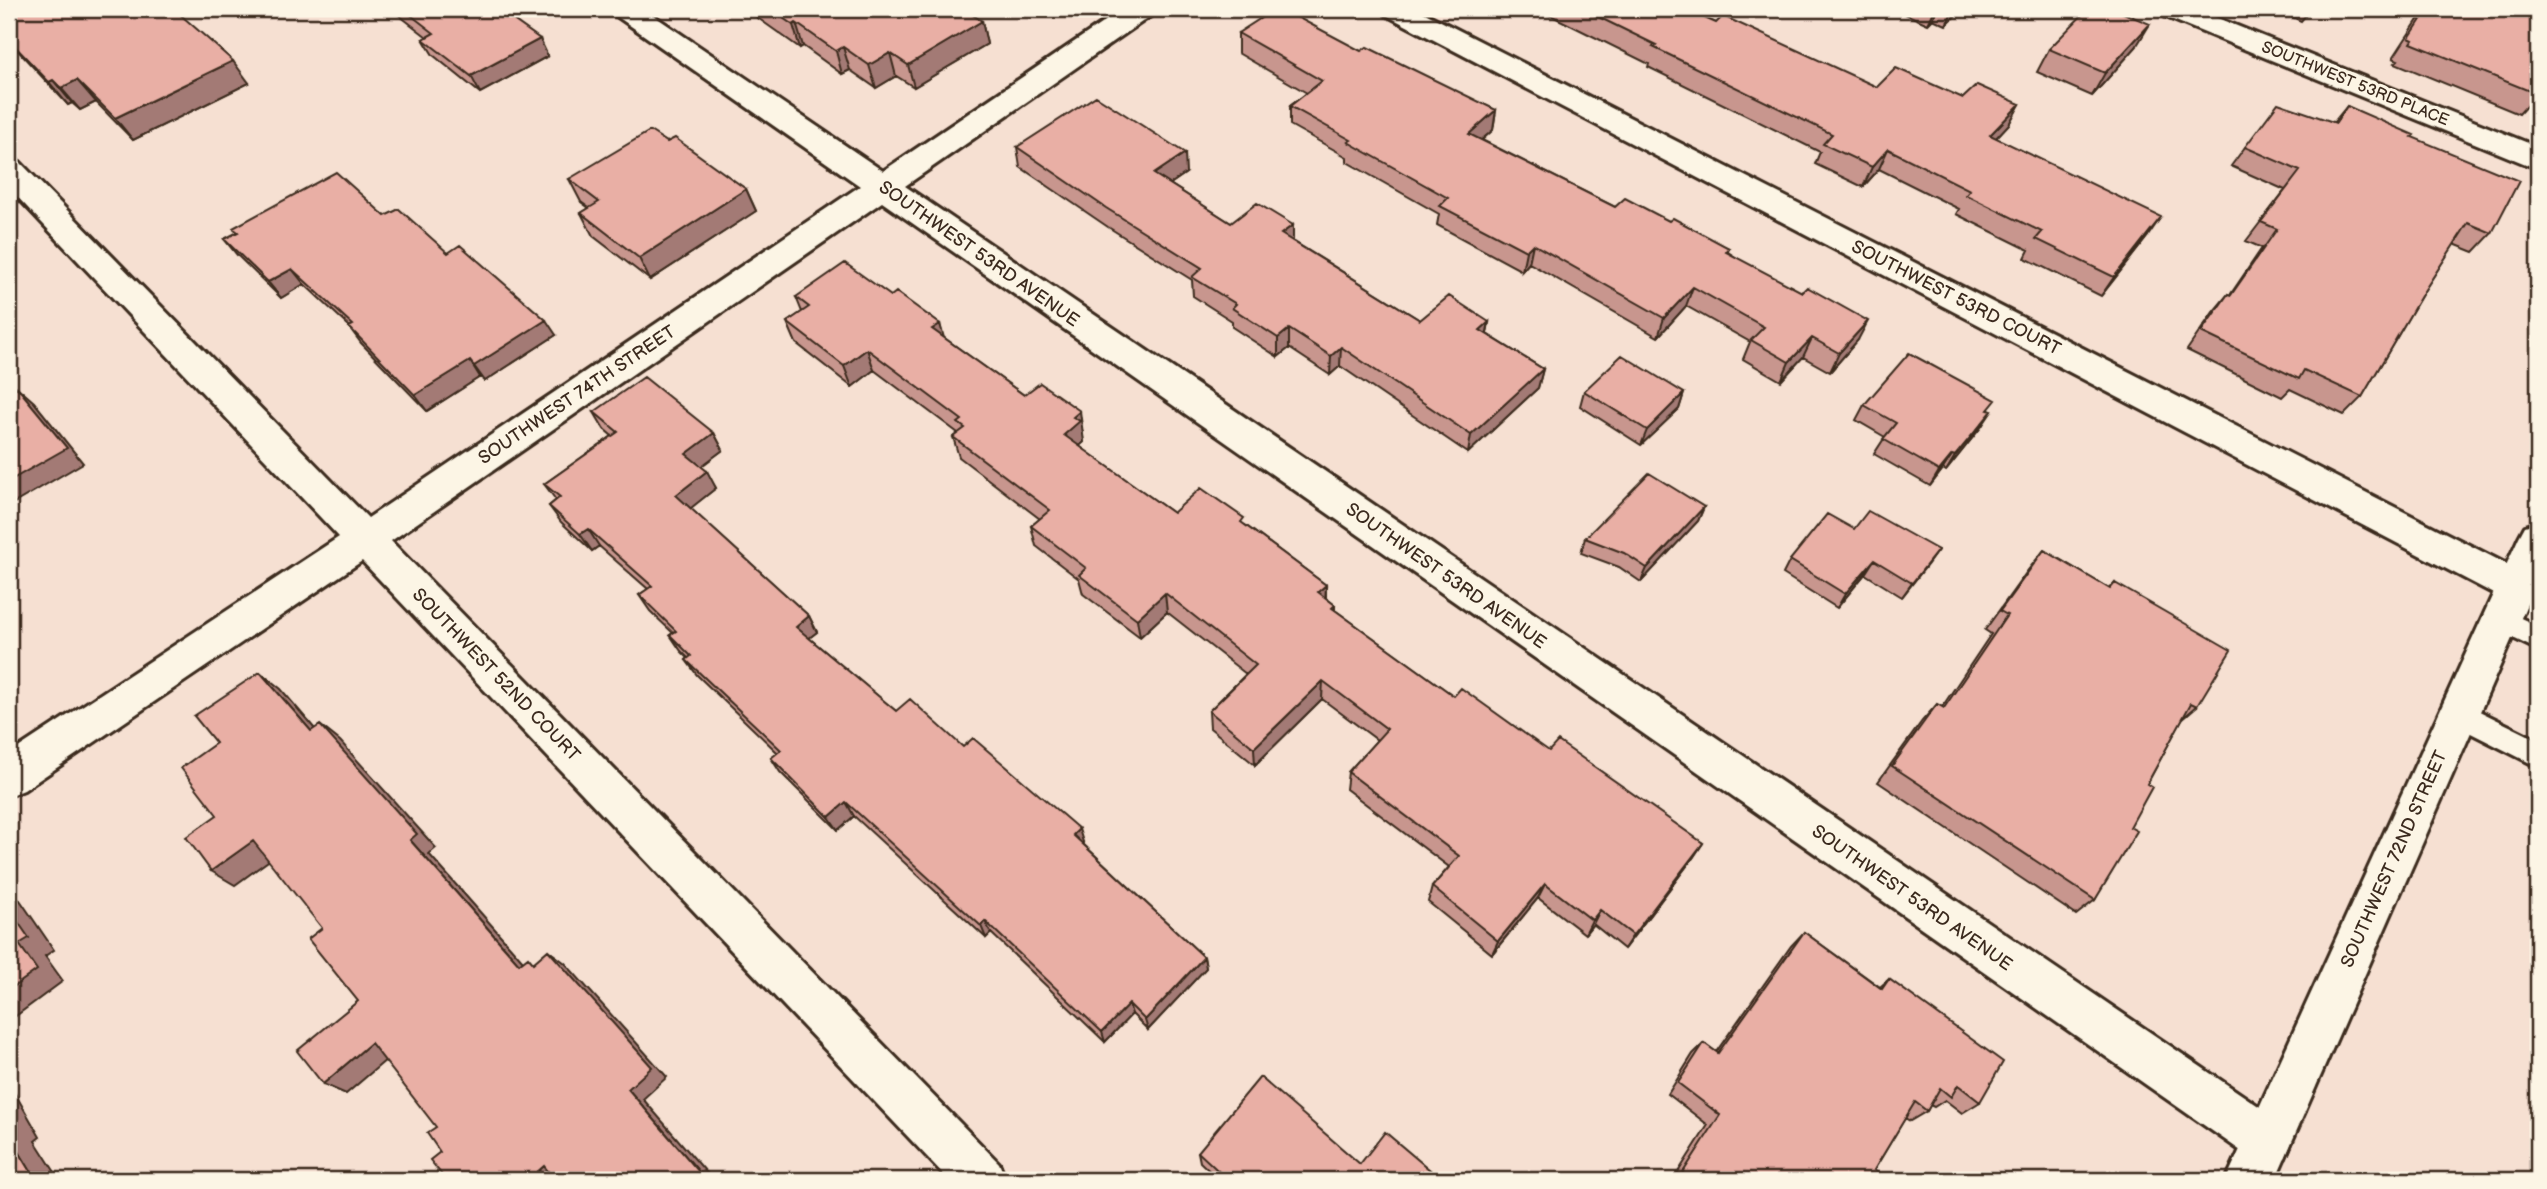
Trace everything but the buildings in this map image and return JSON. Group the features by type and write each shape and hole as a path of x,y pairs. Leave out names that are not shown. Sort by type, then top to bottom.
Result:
{"street":[{"name":"SOUTHWEST 53RD AVENUE","path":"625,9 2267,1141"},
{"name":"SOUTHWEST 74TH STREET","path":"9,777 366,539 1142,9"},
{"name":"SOUTHWEST 53RD COURT","path":"1396,9 2508,604"},
{"name":"SOUTHWEST 53RD PLACE","path":"2171,9 2538,159"},
{"name":"SOUTHWEST 52ND COURT","path":"9,169 982,1180"},
{"name":"SOUTHWEST 72ND STREET","path":"2250,1180 2538,537"}],"lane":[{"path":"2508,604 2538,639"},
{"path":"2459,713 2538,754"}]}
